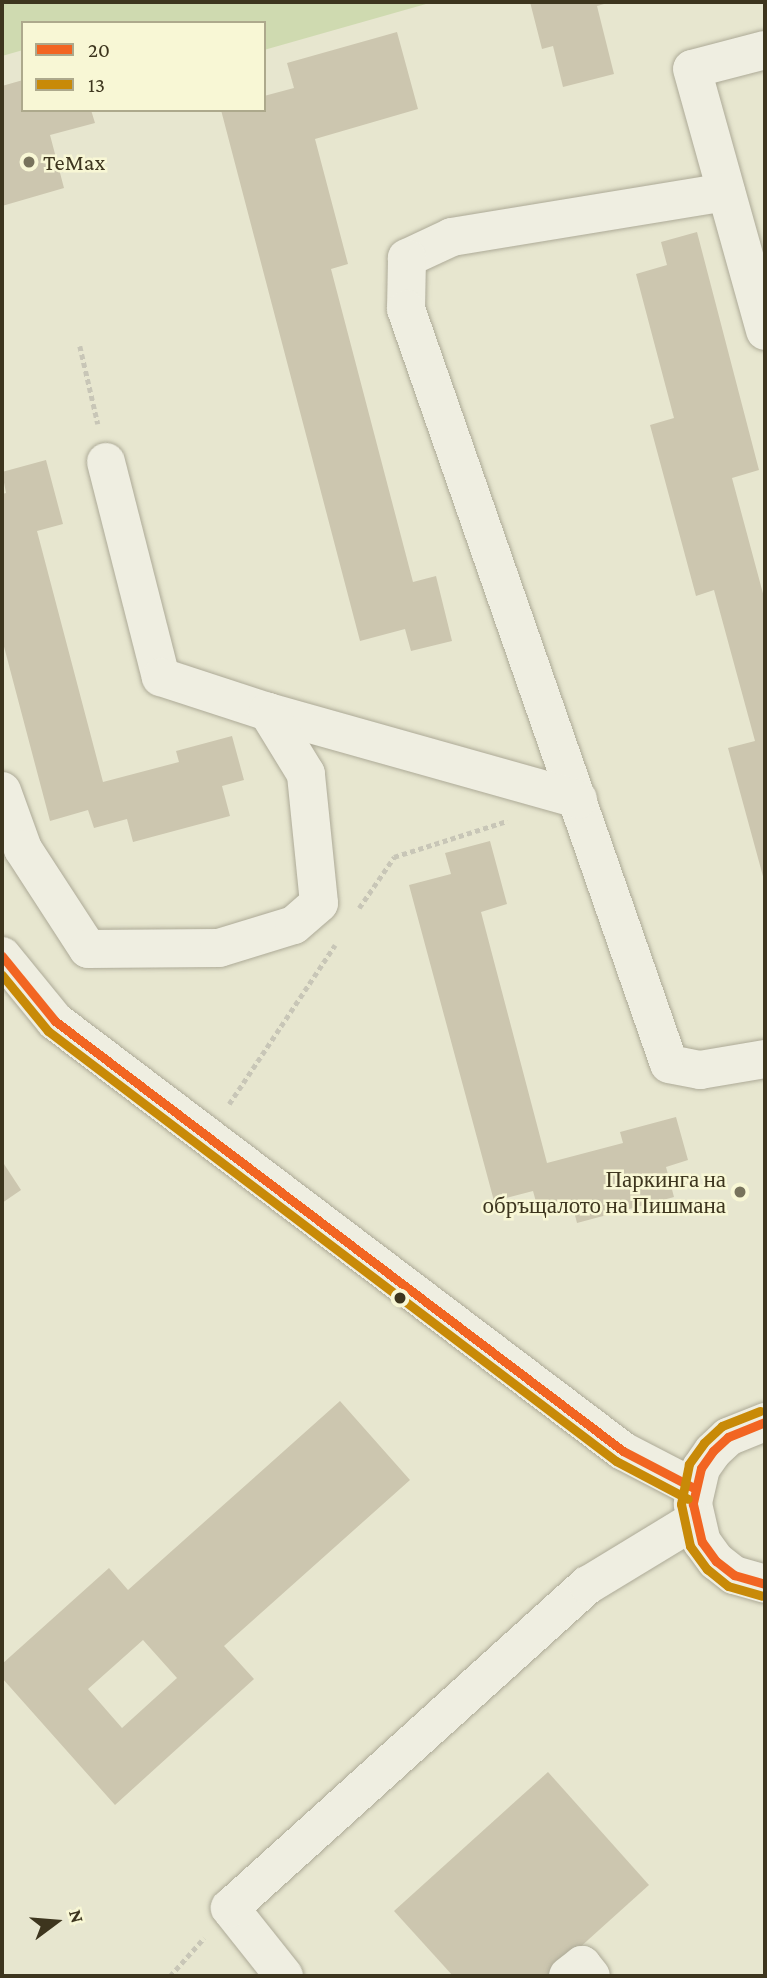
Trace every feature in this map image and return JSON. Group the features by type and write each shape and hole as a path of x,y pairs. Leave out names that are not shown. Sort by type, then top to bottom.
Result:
{"street":[{"path":"765,50 692,69 765,331"},
{"path":"726,192 452,237 407,258 406,309 669,1063 700,1070 765,1059"},
{"path":"106,462 161,677 268,712 578,799"},
{"path":"2,791 23,849 88,949 219,948 294,925 319,903 306,774 268,712"},
{"path":"2,957 55,1021 695,1504"},
{"path":"762,1585 734,1575 716,1560 702,1542 695,1504 701,1468 728,1437 765,1422"},
{"path":"284,1976 230,1909 588,1585 695,1504"},
{"path":"568,1976 582,1965 591,1976"}],"path":[{"path":"80,346 106,462"},
{"path":"357,912 394,857 512,820"},
{"path":"208,1136 342,934"},
{"path":"170,1976 230,1909"}],"green space":[{"path":"2,2 433,2 266,49 266,21 21,21 21,51 2,56"}],"building":[{"path":"530,2 611,2 597,6 614,74 563,87 553,46 542,49"},
{"path":"397,32 418,109 315,139 348,264 331,269 413,582 436,576 452,641 411,651 405,629 360,641 222,112 266,112 266,95 294,88 287,63"},
{"name":"TeMax","path":"21,81 21,112 92,112 95,123 50,135 64,188 2,206 2,86"},
{"path":"697,232 759,470 732,478 765,601 764,880 728,748 755,741 714,590 696,596 650,425 674,418 636,274 667,265 661,242"},
{"path":"46,460 63,524 37,531 103,782 179,762 176,751 232,736 244,780 222,786 230,816 133,842 127,819 94,828 88,810 50,821 2,639 2,494 6,493 2,472"},
{"path":"490,841 507,904 481,912 547,1163 623,1143 620,1132 676,1117 688,1160 666,1167 674,1197 577,1223 571,1200 538,1209 533,1191 494,1201 409,885 451,874 445,853"},
{"path":"2,1161 21,1190 2,1203"},
{"path":"340,1401 410,1480 224,1646 254,1679 115,1805 2,1678 2,1664 109,1568 128,1590","holes":["143,1640 177,1678 122,1728 88,1689"]},
{"path":"548,1772 649,1885 548,1976 453,1976 394,1911"}],"transit line":[{"name":"20","path":"2,956 55,1021 623,1451 694,1488"},
{"name":"13","path":"2,975 48,1031 616,1461 688,1499"},
{"name":"13","path":"760,1411 722,1426 704,1443 689,1464 681,1504 690,1546 707,1569 728,1586 762,1596"},
{"name":"20","path":"765,1422 728,1437 713,1451 701,1468 693,1504 702,1542 716,1561 734,1575 765,1584"}],"place":[{"name":"TeMax","path":"29,162"},
{"name":"Паркинга на обръщалото на Пишмана","path":"740,1192"}]}
